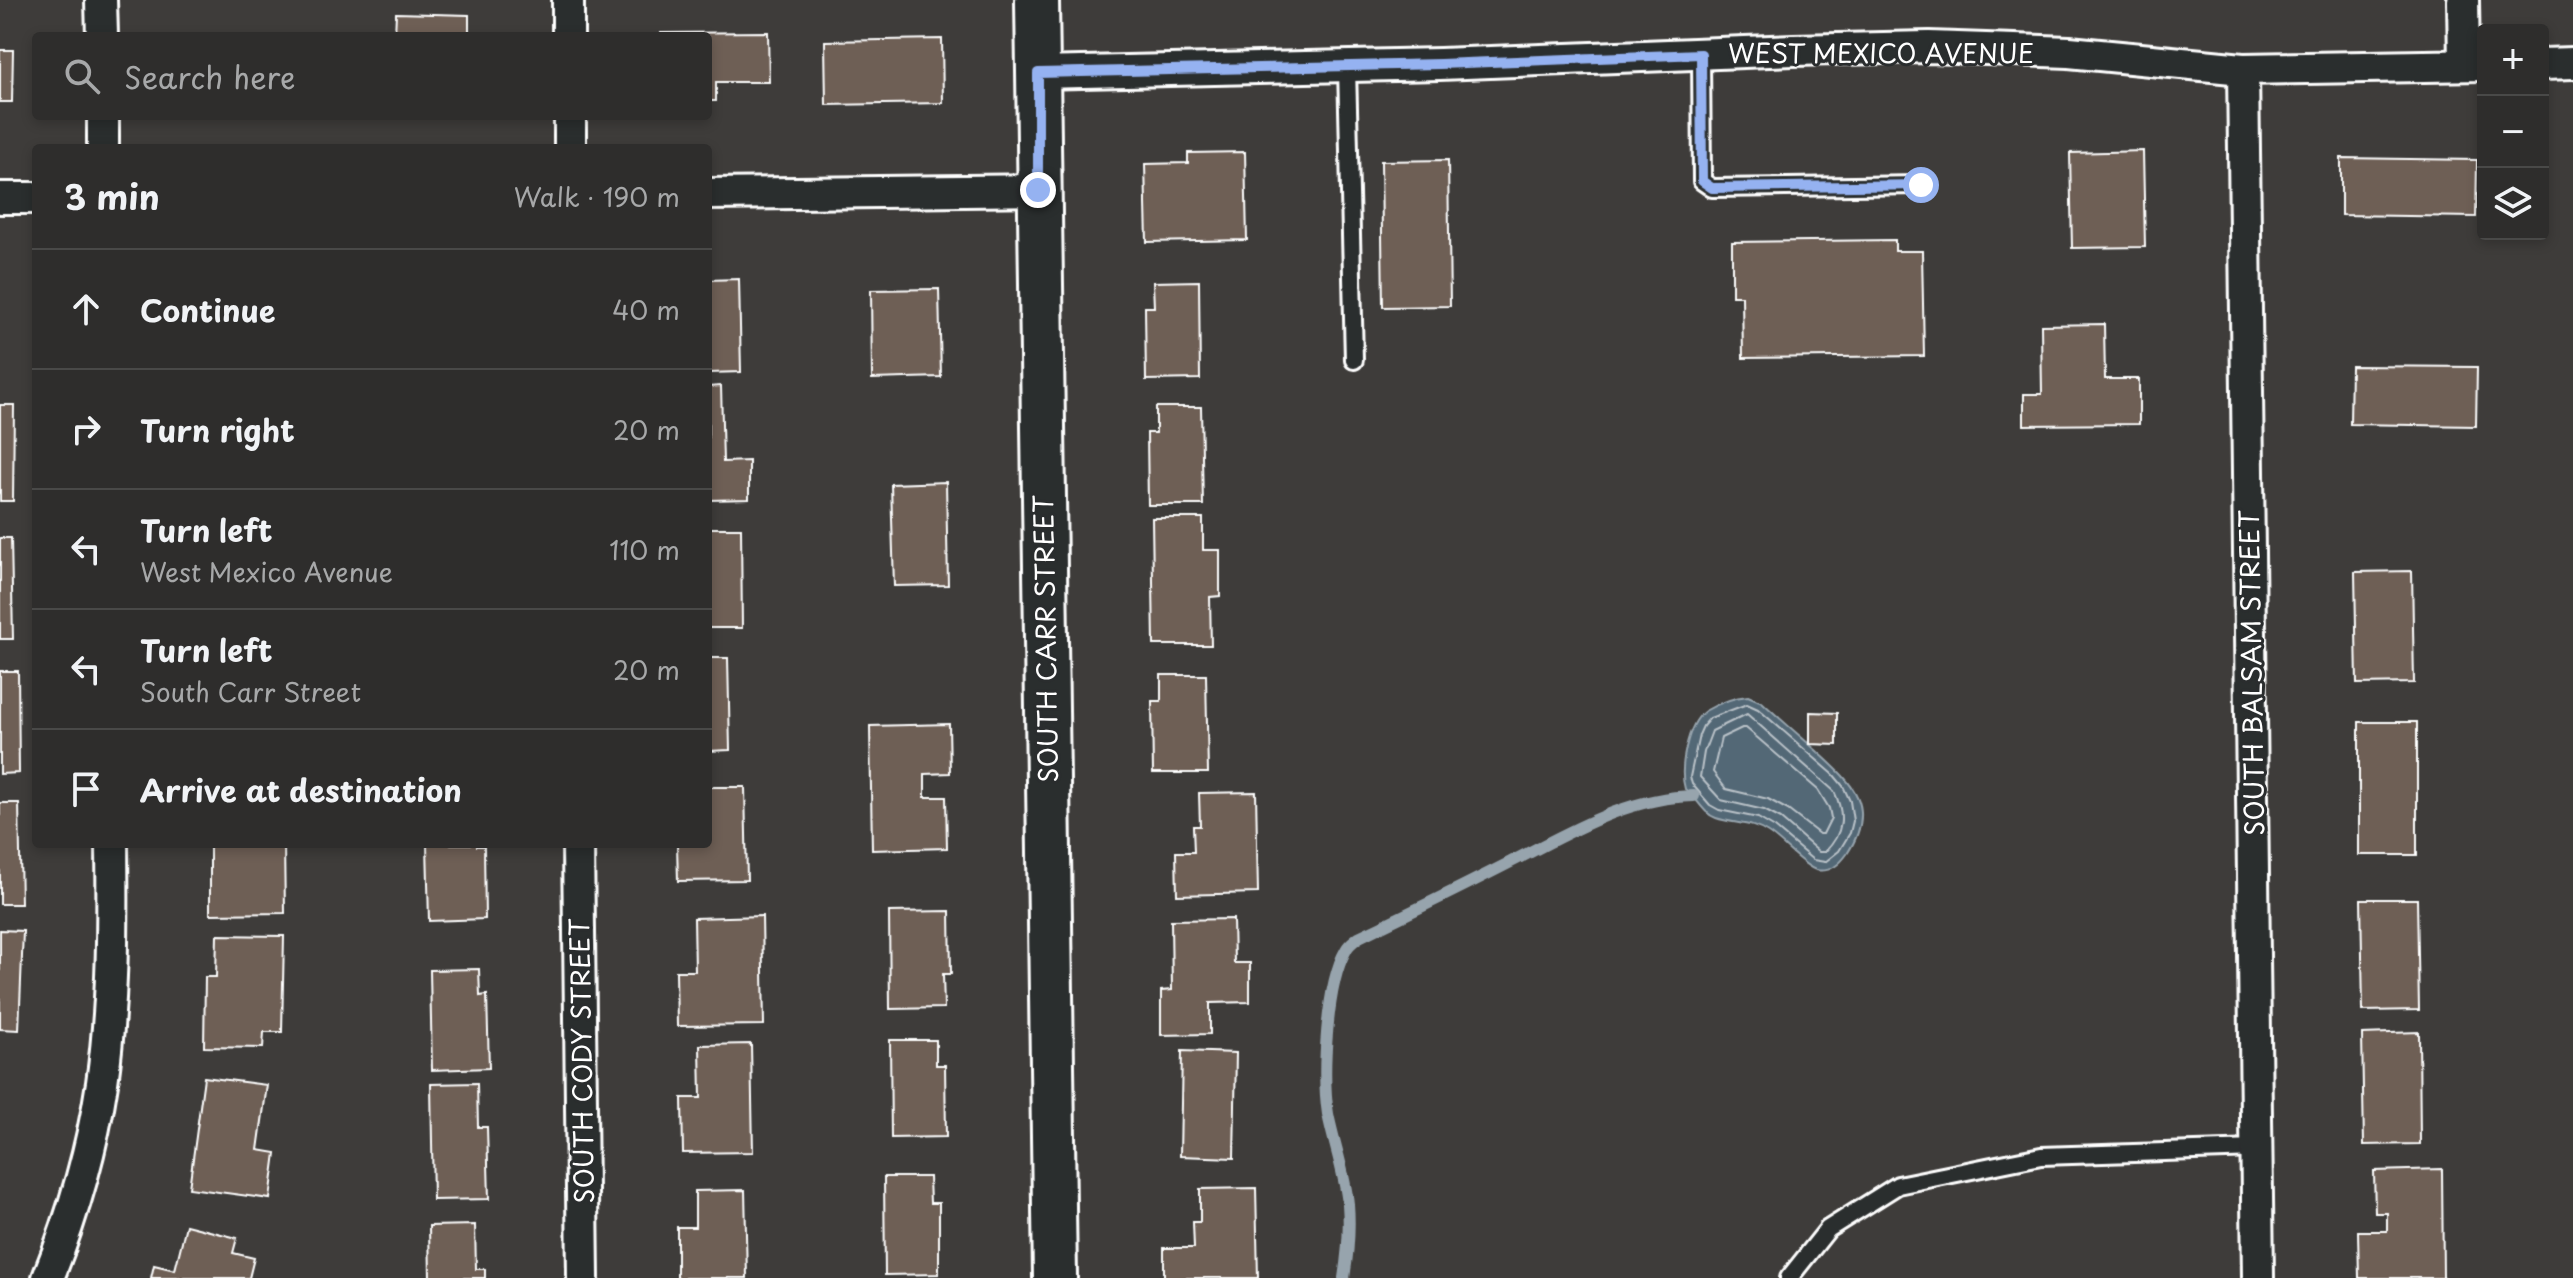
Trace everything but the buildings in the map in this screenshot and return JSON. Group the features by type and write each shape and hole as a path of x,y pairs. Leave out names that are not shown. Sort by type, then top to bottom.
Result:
{"street":[{"path":"101,0 102,32"},
{"path":"568,0 568,32"},
{"name":"SOUTH CARR STREET","path":"1037,0 1055,1278"},
{"path":"2463,0 2474,65"},
{"name":"WEST MEXICO AVENUE","path":"1038,73 1347,67 1929,47 2069,52 2243,69 2474,65"},
{"path":"2549,64 2573,63"},
{"name":"SOUTH BALSAM STREET","path":"2243,69 2258,1278"},
{"path":"103,120 103,144"},
{"path":"570,120 570,144"},
{"path":"712,194 1038,190"},
{"path":"0,198 32,198"},
{"path":"48,1278 79,1188 102,1084 111,981 112,848"},
{"name":"SOUTH CODY STREET","path":"578,848 583,1278"}],"lane":[{"path":"1701,54 1702,181 1712,188 1921,185"},
{"path":"1347,67 1354,360"},
{"path":"1789,1278 1828,1229 1898,1185 2041,1156 2257,1149"}],"water":[{"path":"1748,696 1762,702 1830,763 1857,796 1861,822 1856,837 1844,858 1830,869 1821,871 1811,868 1762,829 1711,816 1685,789 1683,770 1686,747 1699,717 1720,703"}],"waterway":[{"path":"1344,1278 1348,1204 1328,1114 1325,1077 1330,1007 1339,965 1347,948 1359,937 1597,819 1644,803 1694,796"}],"route":[{"path":"1038,190 1038,73 1347,67 1701,54 1702,181 1712,188 1921,185"}]}
